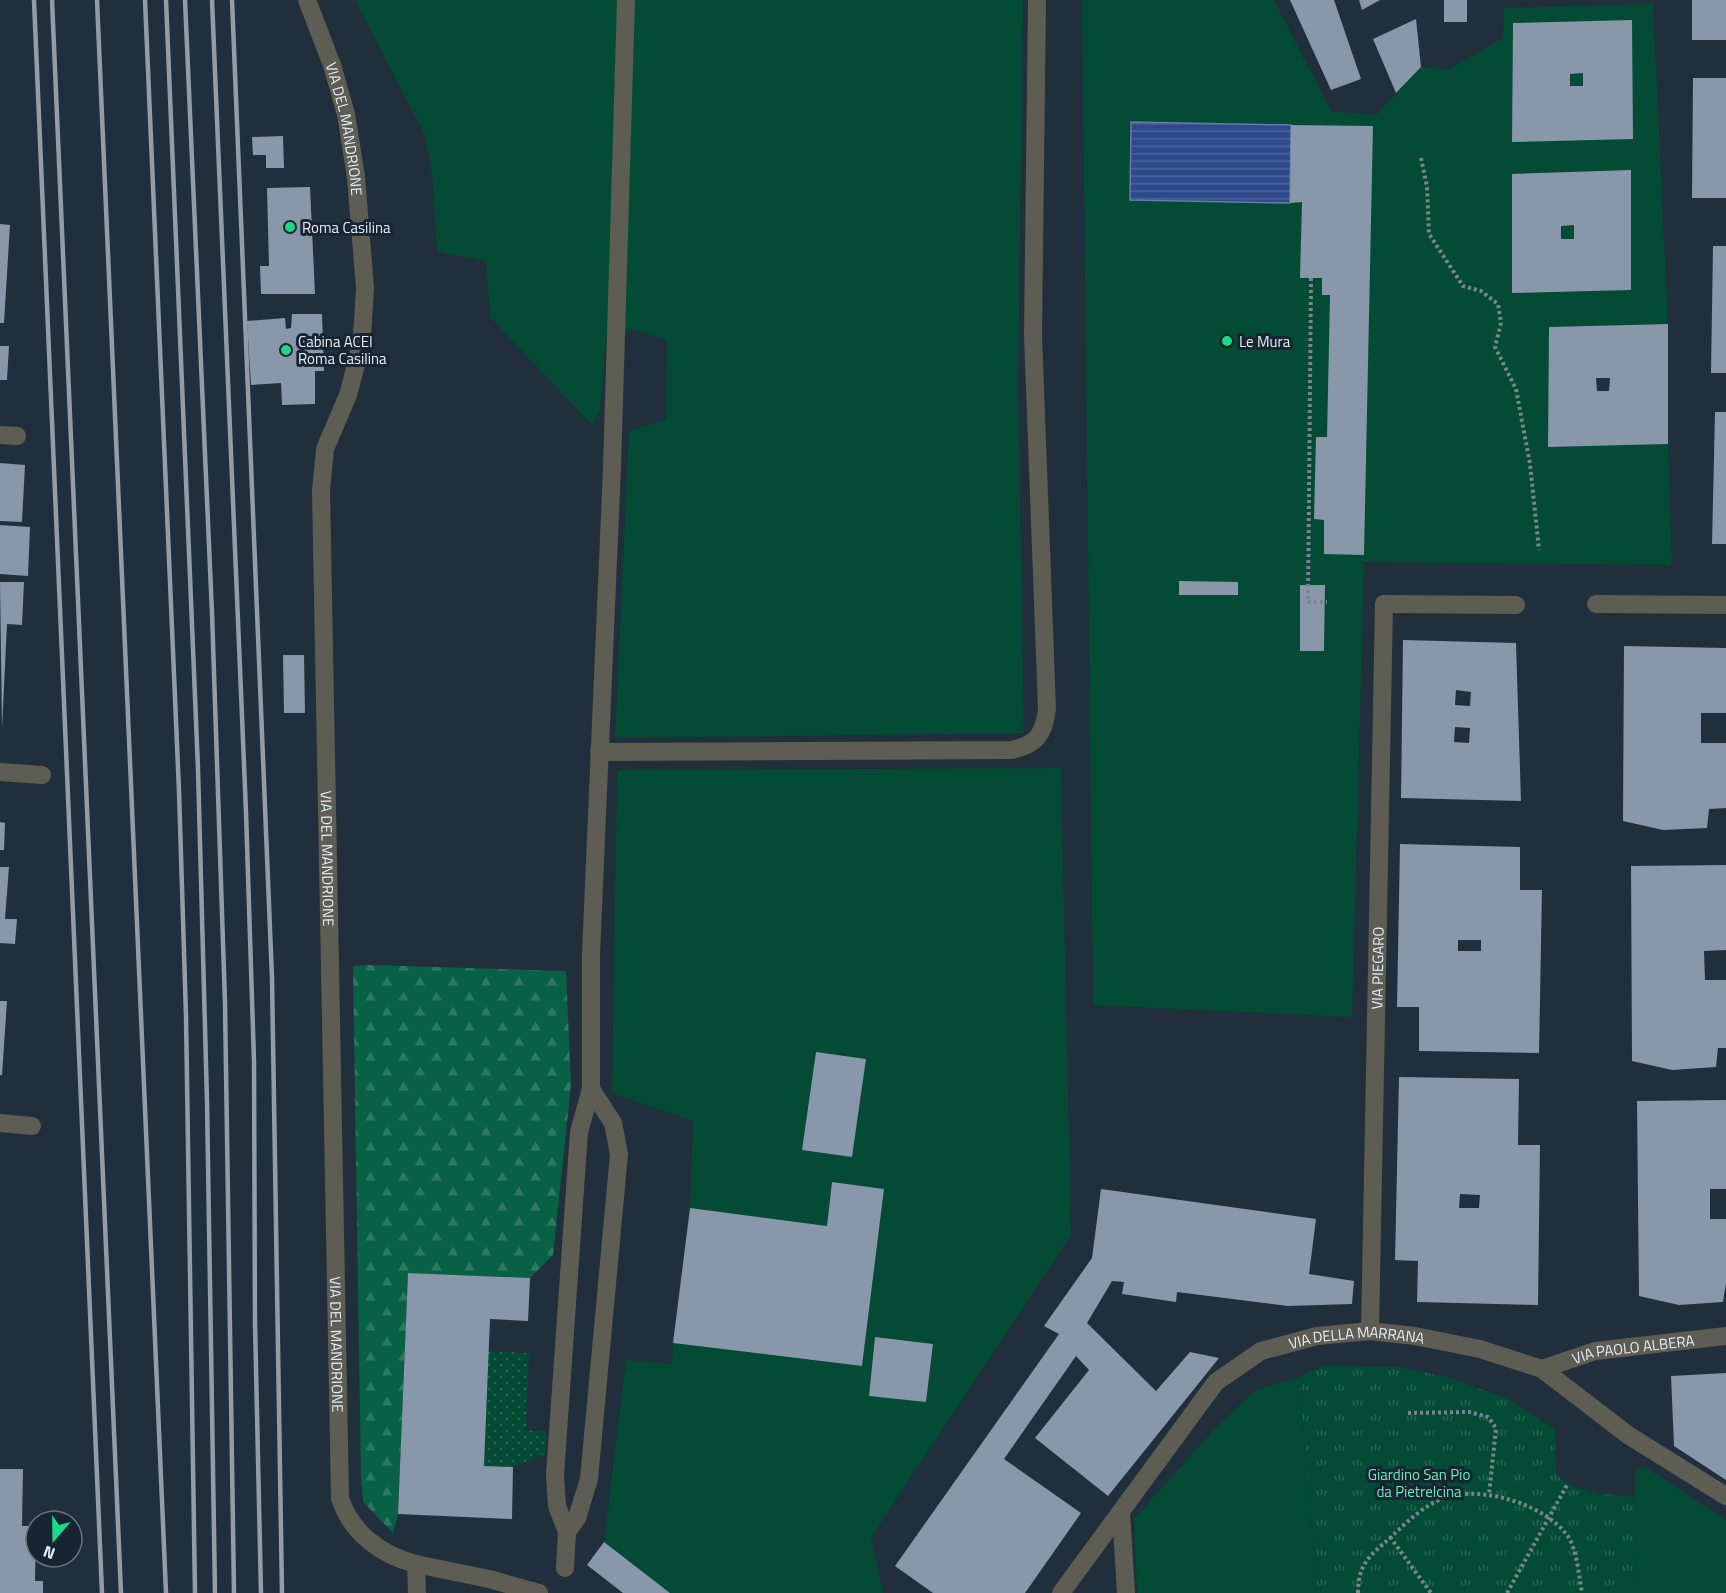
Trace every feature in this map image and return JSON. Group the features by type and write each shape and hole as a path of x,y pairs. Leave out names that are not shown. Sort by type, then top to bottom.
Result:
{"street":[{"name":"VIA DEL MANDRIONE","path":"307,0 332,65 346,114 356,177 365,288 362,337 356,365 348,395 325,449 321,491 340,1498 345,1513 368,1541 403,1561 496,1581 539,1593"},
{"path":"565,1568 567,1532 557,1506 555,1475 579,1132 591,1089 590,981 617,332 626,0"},
{"path":"600,752 1011,750 1026,747 1038,740 1045,728 1047,709 1033,335 1036,0"},
{"name":"VIA PIEGARO","path":"1370,1331 1384,604 1516,605"},
{"path":"1596,604 1726,605"},
{"path":"0,772 42,775"},
{"path":"567,1532 577,1518 589,1479 618,1154 613,1123 591,1089"},
{"path":"0,1123 32,1126"},
{"name":"VIA DELLA MARRANA","path":"1061,1593 1216,1382 1237,1365 1260,1351 1294,1341 1370,1331 1415,1336 1470,1347 1542,1369 1629,1434 1726,1496"},
{"name":"VIA PAOLO ALBERA","path":"1542,1369 1595,1351 1726,1336"},
{"path":"1120,1512 1126,1593"},
{"path":"416,1564 417,1593"}],"path":[{"path":"1421,158 1427,187 1429,234 1463,286 1481,291 1498,304 1501,323 1495,347 1516,389 1530,464 1539,550"},
{"path":"1311,278 1308,602 1327,602"},
{"path":"1408,1413 1469,1412 1488,1417 1496,1428 1489,1495"},
{"path":"1507,1593 1567,1485"},
{"path":"1358,1593 1358,1577 1367,1558 1424,1508 1454,1495 1489,1495 1549,1516 1569,1537 1582,1593"},
{"path":"1390,1537 1431,1593"}],"green space":[{"path":"355,0 1023,0 1018,386 1024,733 615,738 629,432 666,419 667,340 634,330 606,337 600,410 592,425 490,317 486,261 437,252 432,174 425,135"},
{"name":"Le Mura","path":"1082,0 1274,0 1331,111 1376,115 1421,67 1448,70 1503,38 1504,8 1653,4 1668,324 1549,327 1549,447 1668,444 1672,565 1364,562 1352,1017 1093,1005"},
{"path":"1061,768 1071,1235 871,1538 883,1593 670,1593 604,1542 626,1360 672,1364 673,1343 862,1366 884,1189 832,1182 827,1226 690,1208 693,1121 612,1093 617,770","holes":["816,1052 866,1060 852,1157","875,1338 933,1344 926,1402 869,1395"]},
{"path":"353,966 566,971 571,1085 553,1255 530,1278 408,1273 398,1514 393,1533 363,1502 361,1477"},
{"path":"488,1351 529,1353 526,1430 546,1432 545,1454 513,1467 484,1466"},
{"name":"Giardino San Pio da Pietrelcina","path":"1323,1366 1398,1367 1447,1377 1508,1399 1555,1429 1556,1474 1564,1481 1583,1490 1636,1497 1637,1593 1317,1593 1299,1377"},
{"path":"1299,1377 1317,1593 1137,1593 1134,1519 1211,1433 1254,1391"},
{"path":"1645,1467 1726,1520 1726,1593 1637,1593 1635,1471"}],"water":[{"path":"1131,122 1291,125 1290,203 1130,200"}],"building":[{"path":"1290,0 1334,0 1361,79 1331,90"},
{"path":"1359,0 1380,0 1362,10"},
{"path":"1444,0 1467,0 1467,22 1444,22"},
{"path":"1692,0 1726,0 1726,40 1692,40"},
{"path":"1416,19 1421,67 1396,93 1373,39"},
{"path":"1632,20 1633,139 1512,142 1513,23","holes":["1583,73 1583,86 1570,86 1570,74"]},
{"path":"1693,78 1726,78 1726,198 1692,198"},
{"path":"1291,125 1373,126 1364,555 1324,554 1324,520 1314,519 1316,437 1327,437 1330,295 1322,295 1322,278 1300,278 1302,202 1290,203"},
{"path":"283,136 284,168 266,168 266,155 253,155 252,137"},
{"path":"1631,170 1631,290 1512,293 1512,174","holes":["1574,225 1574,239 1561,239 1561,226"]},
{"name":"Roma Casilina","path":"310,187 315,294 261,294 260,266 269,266 267,188"},
{"path":"0,224 10,225 4,323 0,323"},
{"path":"1713,246 1726,246 1726,373 1711,373"},
{"name":"Cabina ACEI Roma Casilina","path":"292,314 322,314 324,371 315,371 315,404 282,405 281,383 251,385 247,321 285,318 286,329 291,328"},
{"path":"1668,324 1668,444 1548,447 1549,327","holes":["1596,378 1610,378 1609,391 1597,391"]},
{"path":"0,346 9,346 7,380 0,380"},
{"path":"1715,412 1726,412 1726,544 1712,544"},
{"path":"0,463 25,465 22,522 0,521"},
{"path":"0,525 30,527 28,576 0,574"},
{"path":"1179,581 1238,582 1238,595 1179,595"},
{"path":"0,582 24,582 22,625 7,624 2,729"},
{"path":"1300,585 1325,585 1324,651 1300,651"},
{"path":"1403,640 1516,643 1521,801 1401,798","holes":["1456,690 1471,692 1470,706 1455,705","1455,727 1470,728 1469,743 1454,742"]},
{"path":"1624,646 1726,648 1726,713 1701,713 1701,743 1726,743 1726,808 1709,809 1707,828 1663,830 1623,821"},
{"path":"283,655 304,655 305,713 284,713"},
{"path":"0,822 5,823 4,850 0,850"},
{"path":"1400,844 1520,847 1520,890 1542,890 1539,1053 1419,1051 1419,1007 1397,1007","holes":["1458,940 1481,940 1481,951 1458,951"]},
{"path":"1726,865 1726,950 1704,951 1705,980 1726,980 1726,1048 1718,1048 1716,1067 1672,1070 1632,1061 1631,866"},
{"path":"0,867 9,867 5,919 17,919 15,944 0,943"},
{"path":"0,1001 7,1001 2,1075 0,1075"},
{"path":"816,1052 866,1059 852,1157 802,1150"},
{"path":"1399,1077 1519,1079 1518,1145 1540,1145 1538,1305 1417,1302 1418,1261 1395,1260","holes":["1460,1194 1480,1195 1479,1208 1459,1208"]},
{"path":"1726,1100 1726,1189 1710,1189 1710,1219 1726,1219 1726,1283 1723,1302 1679,1305 1639,1296 1637,1101"},
{"path":"832,1182 884,1189 862,1366 673,1343 690,1208 827,1226"},
{"path":"1101,1189 1316,1219 1309,1274 1354,1281 1352,1304 1288,1306 1177,1292 1176,1302 1122,1294 1124,1282 1112,1281 1087,1323 1156,1391 1190,1352 1219,1358 1108,1496 1035,1438 1089,1370 1076,1356 1004,1459 1081,1513 1025,1593 933,1593 895,1566 1059,1334 1044,1326 1092,1258"},
{"path":"408,1273 530,1278 528,1321 490,1319 484,1466 513,1467 512,1519 398,1514"},
{"path":"875,1337 933,1344 926,1402 869,1396"},
{"path":"1726,1373 1726,1480 1674,1446 1671,1376"},
{"path":"0,1469 23,1469 24,1569 35,1569 35,1581 43,1581 43,1593 0,1593"},
{"path":"604,1542 670,1593 623,1593 587,1565"}],"railway":[{"path":"34,0 102,1593"},
{"path":"52,0 121,1593"},
{"path":"97,0 166,1593"},
{"path":"145,0 179,791 186,1016 195,1593"},
{"path":"166,0 198,769 207,1101 215,1593"},
{"path":"185,0 212,613 225,1003 234,1593"},
{"path":"212,0 246,812 254,1061 255,1323 261,1593"},
{"path":"232,0 272,978 282,1593"}],"place":[{"name":"Roma Casilina","path":"290,227"},
{"name":"Le Mura","path":"1227,341"},
{"name":"Cabina ACEI Roma Casilina","path":"286,350"}]}
